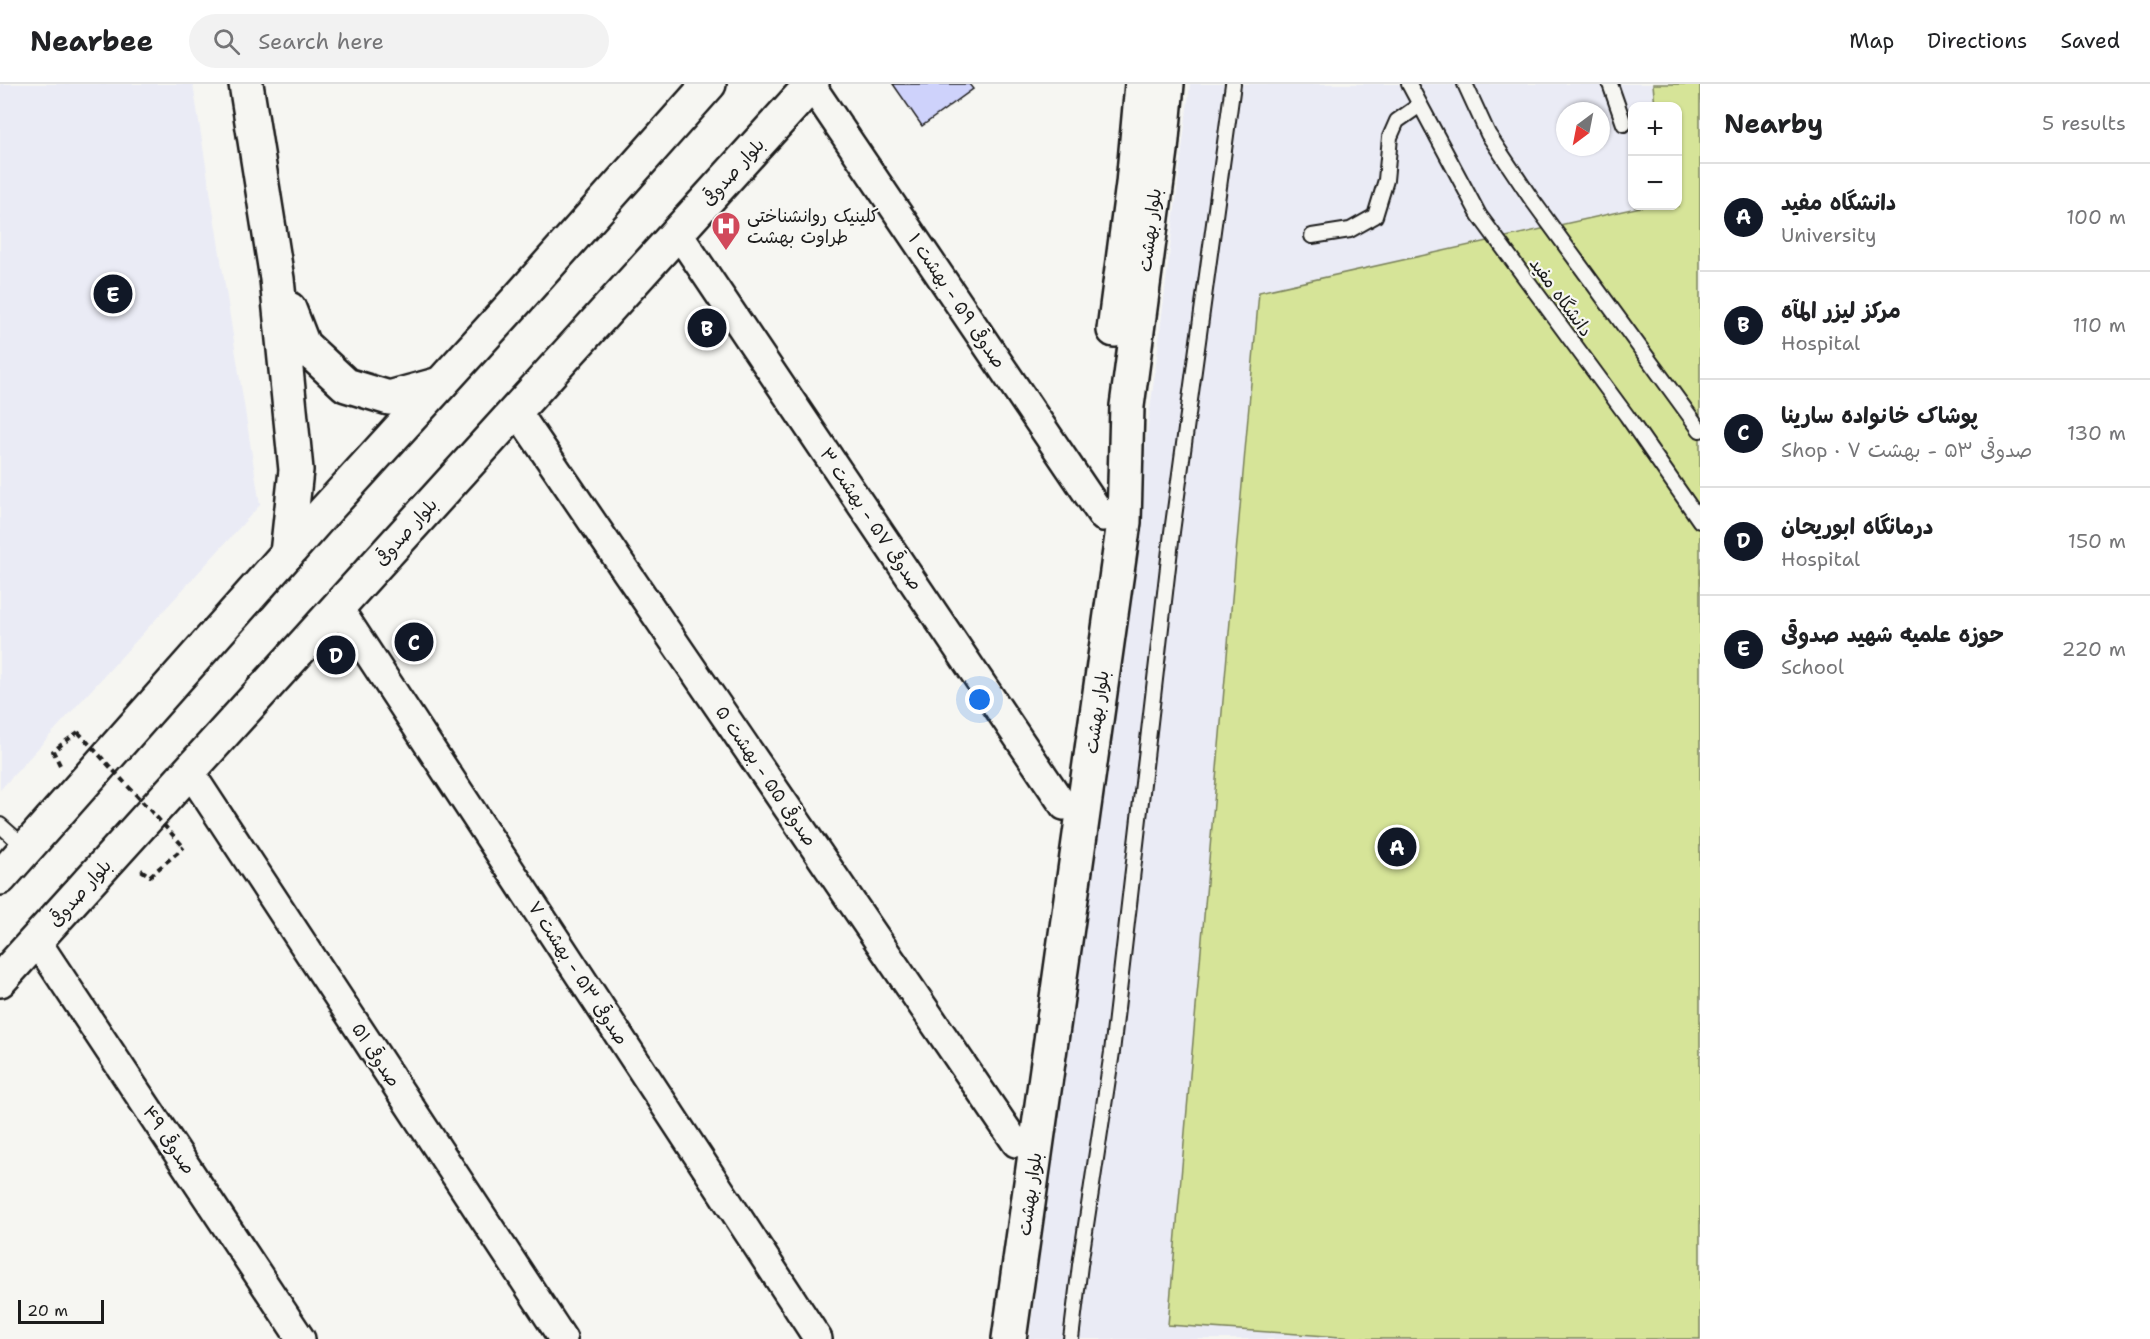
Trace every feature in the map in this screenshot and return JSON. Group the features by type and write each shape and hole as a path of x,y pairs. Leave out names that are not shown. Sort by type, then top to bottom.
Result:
{"street":[{"path":"246,84 277,279 296,470 287,554"},
{"path":"0,878 709,84"},
{"name":"صدوقی ۵۹ - بهشت ۱","path":"812,84 1102,517"},
{"name":"بلوار صدوقی","path":"0,980 812,84"},
{"name":"بلوار بهشت","path":"989,1339 1102,517 1106,400 1134,174 1142,84"},
{"name":"بلوار بهشت","path":"1010,1339 1124,522 1127,406 1161,150 1167,84"},
{"name":"صدوقی ۵۷ - بهشت ۳","path":"678,233 1064,806"},
{"path":"277,279 303,345 346,385 389,398 440,384"},
{"name":"صدوقی ۵۵ - بهشت ۵","path":"516,410 1016,1143"},
{"name":"صدوقی ۵۳ - بهشت ۷","path":"338,607 818,1339"},
{"name":"صدوقی ۵۱","path":"190,772 563,1339"},
{"name":"صدوقی ۴۹","path":"36,940 301,1339"}],"lane":[{"path":"1071,1339 1112,1052 1172,531 1233,84"},
{"name":"دانشگاه مفید","path":"1409,84 1479,215 1627,416 1700,521"},
{"name":"دانشگاه مفید","path":"1465,84 1488,134 1530,197 1700,430"},
{"path":"1610,84 1624,124"},
{"path":"1312,236 1350,230 1375,216 1386,180 1390,137 1397,121 1420,105"},
{"path":"0,825 26,848"}],"path":[{"path":"53,751 78,732 184,847 150,876"}],"shaded area":[{"path":"0,84 193,84 260,505 0,790"},
{"path":"1190,84 1700,84 1700,1339 1029,1339 1157,356"}],"green space":[{"path":"1653,84 1700,84 1700,1339 1369,1339 1168,1325 1259,292 1628,210 1682,210 1682,102 1655,102"}],"building":[{"path":"893,84 969,84 973,89 922,126"}],"place":[{"name":"کلینیک روانشناختی طراوت بهشت","path":"726,252"},
{"name":"حوزه علمیه شهید صدوقی","path":"113,294"},
{"name":"مرکز لیزر المآه","path":"707,328"},
{"name":"پوشاک خانواده سارینا","path":"414,642"},
{"name":"درمانگاه ابوریحان","path":"336,655"},
{"name":"دانشگاه مفید","path":"1397,847"}]}
